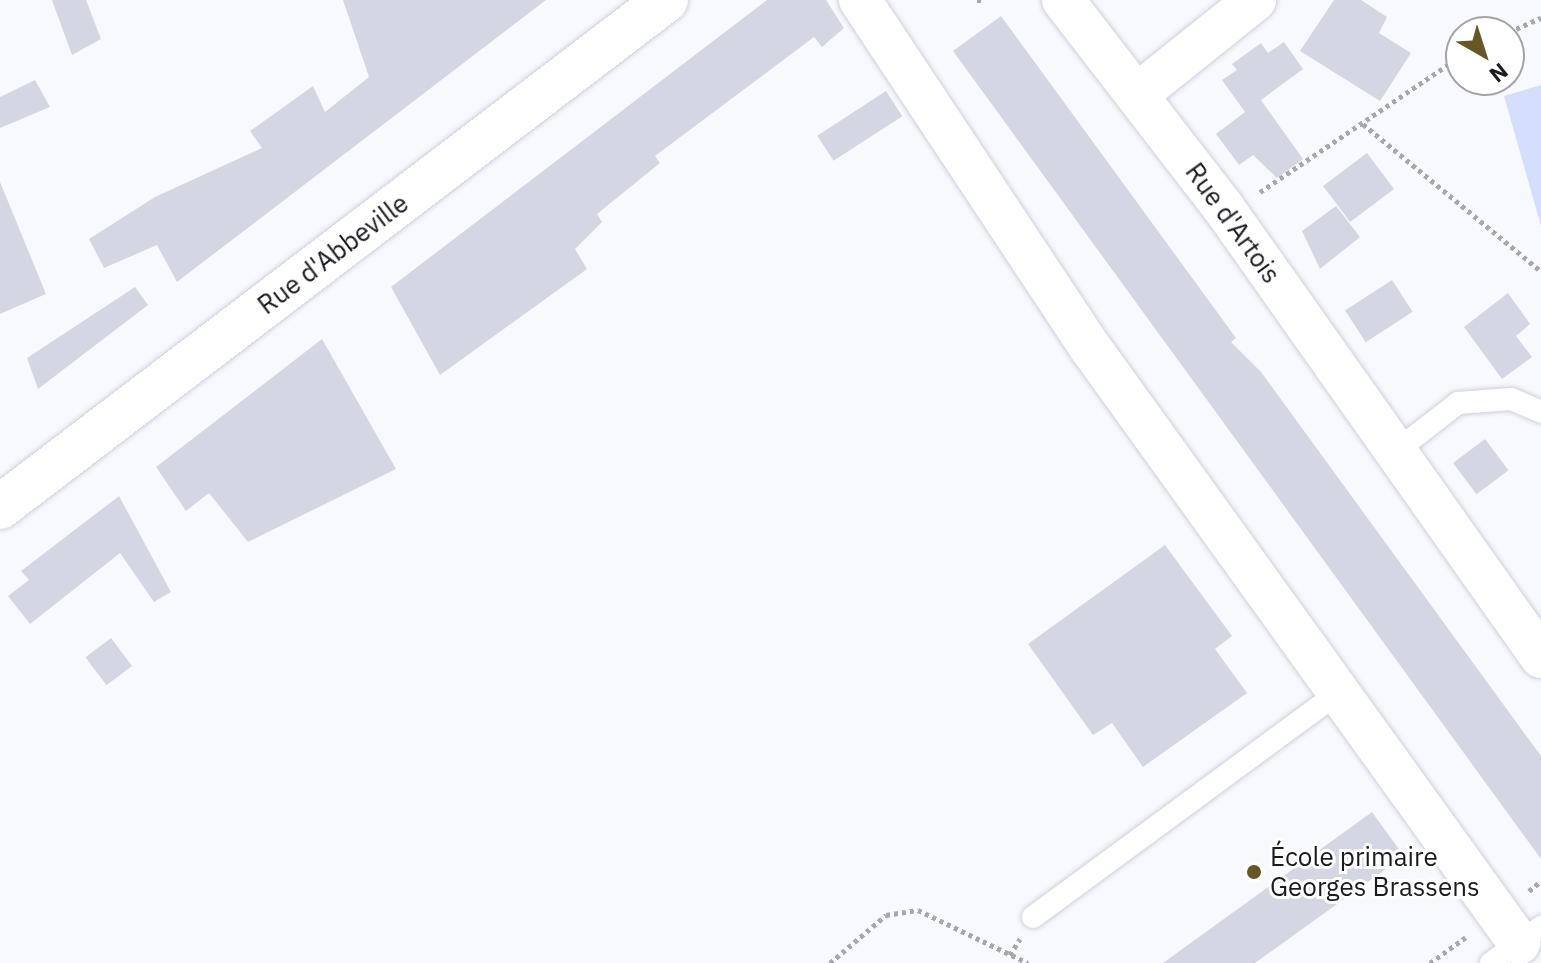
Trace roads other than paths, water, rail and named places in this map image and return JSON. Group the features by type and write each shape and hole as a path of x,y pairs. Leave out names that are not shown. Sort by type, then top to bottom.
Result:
{"main road":[{"name":"Rue d'Abbeville","path":"0,507 666,0"}],"street":[{"path":"860,0 1092,350 1517,944"},
{"name":"Rue d'Artois","path":"1063,0 1139,93 1395,452 1537,642"},
{"path":"1139,93 1255,0"}],"lane":[{"path":"1395,452 1458,403 1511,399 1541,412"},
{"path":"1033,917 1338,693"}],"place":[{"name":"École primaire Georges Brassens","path":"1254,872"}]}
